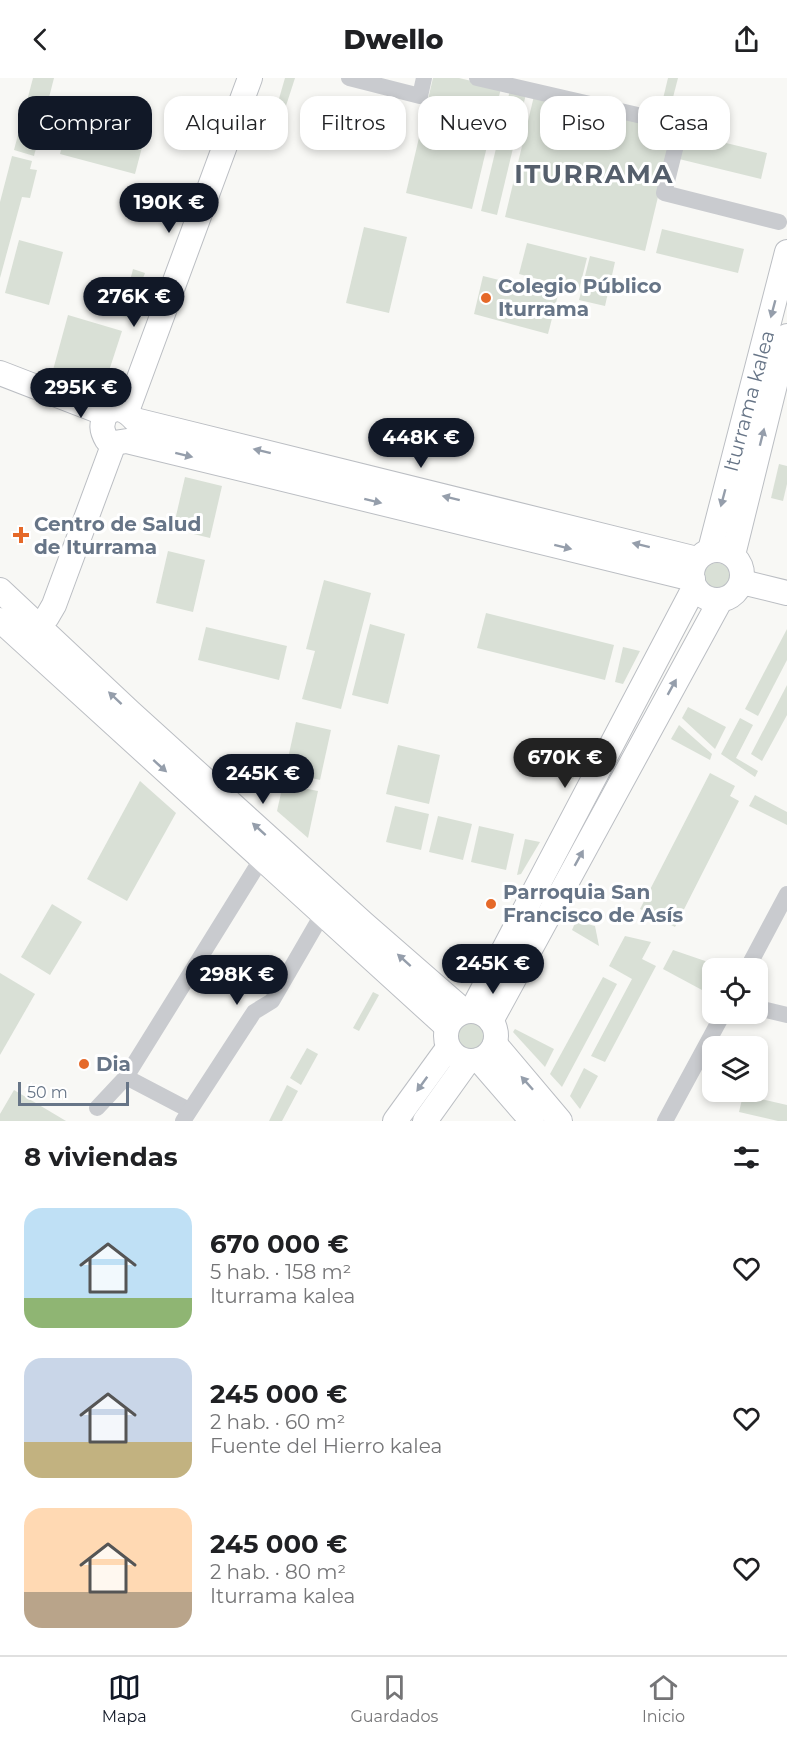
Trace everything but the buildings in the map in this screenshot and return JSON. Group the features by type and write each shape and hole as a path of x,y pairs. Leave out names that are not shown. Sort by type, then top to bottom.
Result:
{"street":[{"path":"30,634 47,617 54,605 118,427 250,78"},
{"path":"349,78 420,96 424,78"},
{"path":"477,78 681,125 664,193 779,222"},
{"name":"Iturrama kalea","path":"705,566 787,252"},
{"name":"Iturrama kalea","path":"425,1121 471,1035 705,566 782,379 787,336"},
{"path":"0,373 118,427"},
{"path":"0,390 83,421 118,427 705,566 742,568 742,582 734,594 720,601 704,598 705,566"},
{"path":"742,582 787,593"},
{"path":"0,590 30,634 262,858 323,913 515,1070 560,1121"},
{"name":"Iturrama kalea","path":"395,1121 471,1035 720,601"},
{"path":"0,620 30,634 364,924 471,1035 532,1121"},
{"path":"97,1108 126,1077 262,858"},
{"path":"753,958 787,894"},
{"path":"126,1077 186,1115 254,1012 272,1000 323,913"},
{"path":"768,1010 787,1015"},
{"path":"664,1121 717,1024"}],"shaded area":[{"path":"33,78 54,78 49,96 28,96"},
{"path":"285,78 295,78 288,100 288,96 280,96"},
{"path":"433,78 459,78 501,88 499,96 429,96"},
{"path":"668,78 678,78 673,96 664,96"},
{"path":"510,90 526,94 526,96 509,96"},
{"path":"534,96 540,97 540,150 626,150 626,118 638,121 638,150 669,150 645,251 505,217 521,150 528,150 528,121"},
{"path":"18,135 18,150 36,150 34,156 14,150"},
{"path":"418,142 418,150 486,150 472,209 406,193"},
{"path":"730,144 767,153 761,179 679,159 681,150 730,150"},
{"path":"61,150 141,150 135,174 60,154"},
{"path":"496,150 513,150 497,215 481,211"},
{"path":"12,156 32,161 30,169 37,170 30,198 22,197 0,278 0,202"},
{"path":"364,227 407,237 389,313 346,303"},
{"path":"662,229 744,249 738,273 656,253"},
{"path":"19,240 63,252 49,305 5,293"},
{"path":"527,243 587,258 579,290 519,274"},
{"path":"590,256 615,262 605,306 579,300"},
{"path":"133,269 145,273 128,317 121,316"},
{"path":"483,276 558,295 548,334 474,314"},
{"path":"68,315 122,331 107,377 91,383 53,370"},
{"path":"779,464 787,466 787,484 783,501 771,498"},
{"path":"185,477 222,486 210,538 173,529"},
{"path":"168,551 205,560 193,612 156,603"},
{"path":"717,563 726,567 730,576 726,585 717,589 708,585 704,576 708,567"},
{"path":"324,580 371,593 341,709 302,699 315,651 306,649"},
{"path":"486,613 614,645 605,680 477,648"},
{"path":"370,624 405,634 388,704 352,695"},
{"path":"206,627 287,646 279,680 198,660"},
{"path":"787,629 787,660 758,716 745,709"},
{"path":"623,647 640,651 623,684 615,682"},
{"path":"787,685 787,715 762,761 751,754"},
{"path":"688,707 726,727 715,749 682,718"},
{"path":"740,718 753,725 736,758 758,771 755,777 721,754"},
{"path":"296,722 331,730 320,780 285,772"},
{"path":"679,725 712,754 710,760 671,739"},
{"path":"576,744 588,748 573,779 567,777"},
{"path":"398,745 440,755 429,804 386,794"},
{"path":"710,773 735,786 730,796 739,801 675,927 640,909"},
{"path":"140,781 176,813 127,901 87,879"},
{"path":"283,784 318,791 308,838 277,811"},
{"path":"755,795 787,812 787,825 749,806"},
{"path":"395,806 429,814 421,850 386,842"},
{"path":"438,816 472,824 463,860 429,852"},
{"path":"479,826 514,834 506,870 471,862"},
{"path":"525,839 540,842 521,874 517,875"},
{"path":"52,904 82,922 50,975 21,957"},
{"path":"576,921 595,926 599,946 572,930"},
{"path":"625,936 651,942 642,959 656,966 605,1062 591,1056 632,979 609,966"},
{"path":"673,950 702,960 702,990 663,969"},
{"path":"0,973 35,994 0,1055"},
{"path":"603,977 617,984 562,1087 550,1074"},
{"path":"373,992 379,995 359,1031 353,1028"},
{"path":"472,1022 482,1026 486,1036 482,1046 472,1050 462,1046 458,1036 462,1026"},
{"path":"515,1029 554,1049 545,1067 513,1032"},
{"path":"307,1048 318,1054 301,1085 290,1078"},
{"path":"584,1068 598,1076 580,1109 570,1096"},
{"path":"287,1085 298,1091 282,1121 269,1121"},
{"path":"14,1090 66,1121 0,1121 0,1114"},
{"path":"768,1101 787,1105 787,1121 778,1121 739,1112 741,1102"}],"place":[{"name":"Colegio Público Iturrama","path":"486,298"},
{"name":"Centro de Salud de Iturrama","path":"21,535"},
{"name":"Parroquia San Francisco de Asís","path":"491,904"},
{"name":"Dia","path":"84,1064"}],"district":[{"name":"ITURRAMA","path":"594,174"}]}
